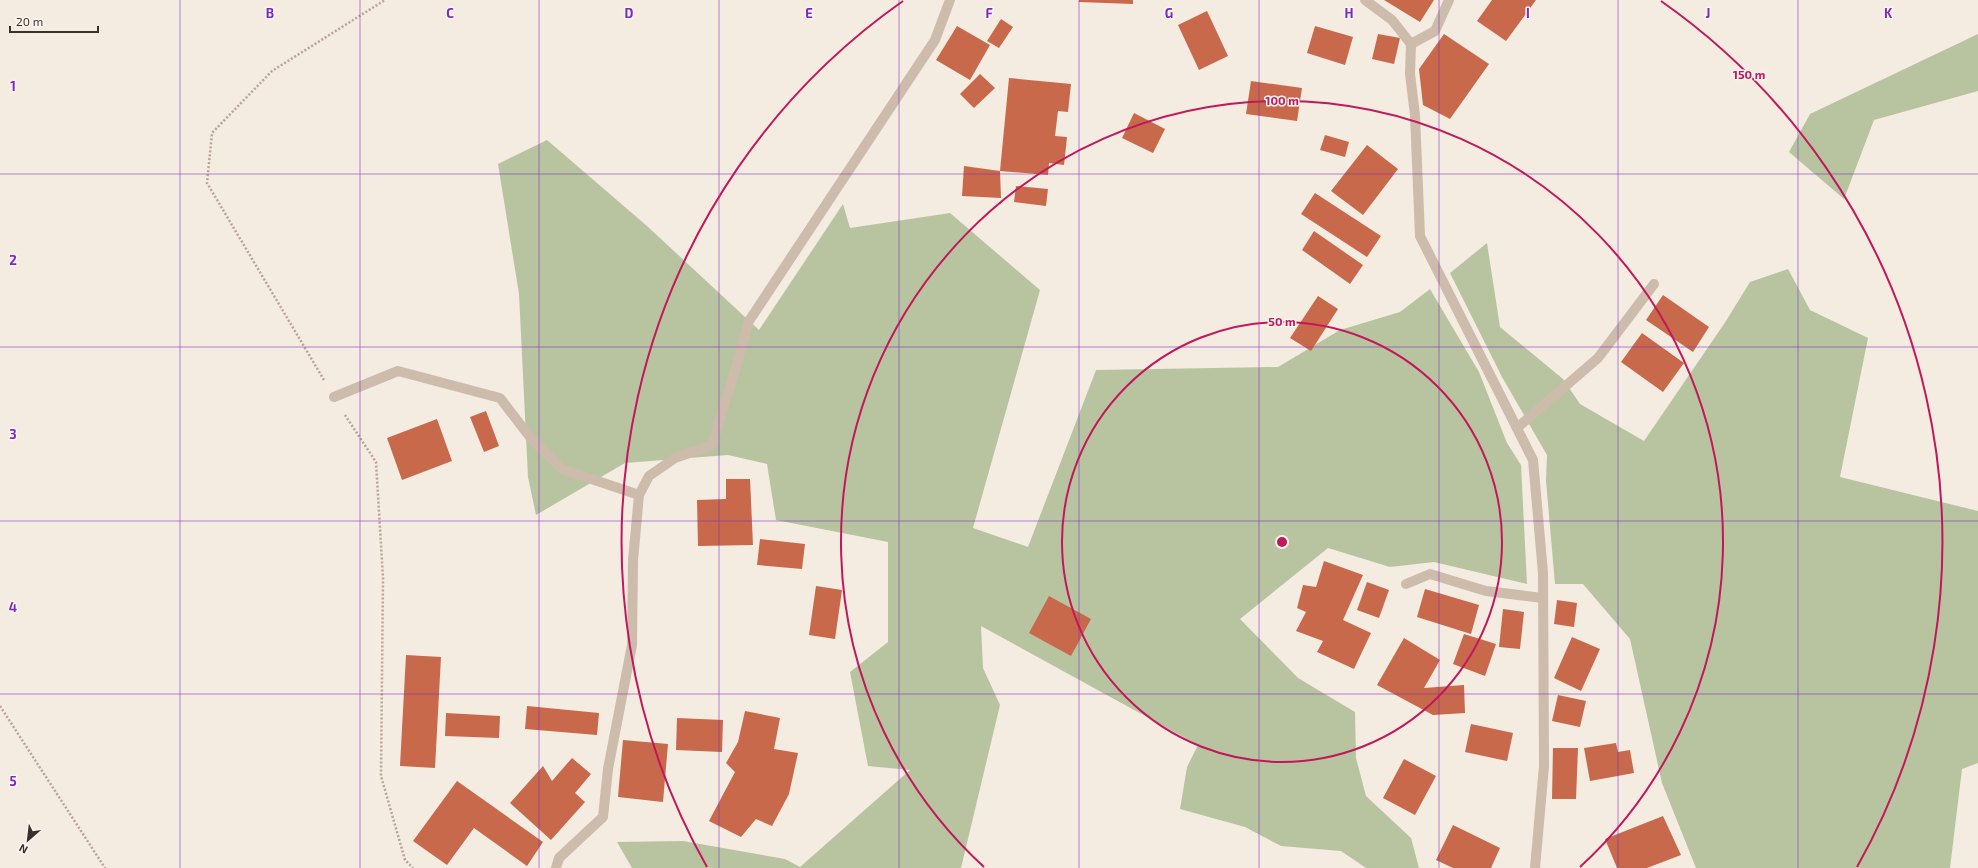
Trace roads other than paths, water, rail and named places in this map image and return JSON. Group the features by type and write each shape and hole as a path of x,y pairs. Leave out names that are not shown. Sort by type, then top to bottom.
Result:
{"street":[{"path":"556,868 559,858 603,817 608,769 632,645 633,560 639,495 649,476 675,458 712,445 749,321 935,40 950,0"},
{"path":"1365,0 1392,20 1411,44 1410,74 1414,115 1420,236 1534,460 1543,574 1544,766 1535,868"},
{"path":"1411,44 1435,31 1449,0"},
{"path":"1517,428 1598,358 1654,284"},
{"path":"334,397 398,371 500,398 530,436 562,469 639,495"},
{"path":"1406,584 1430,574 1486,591 1543,598"}]}
